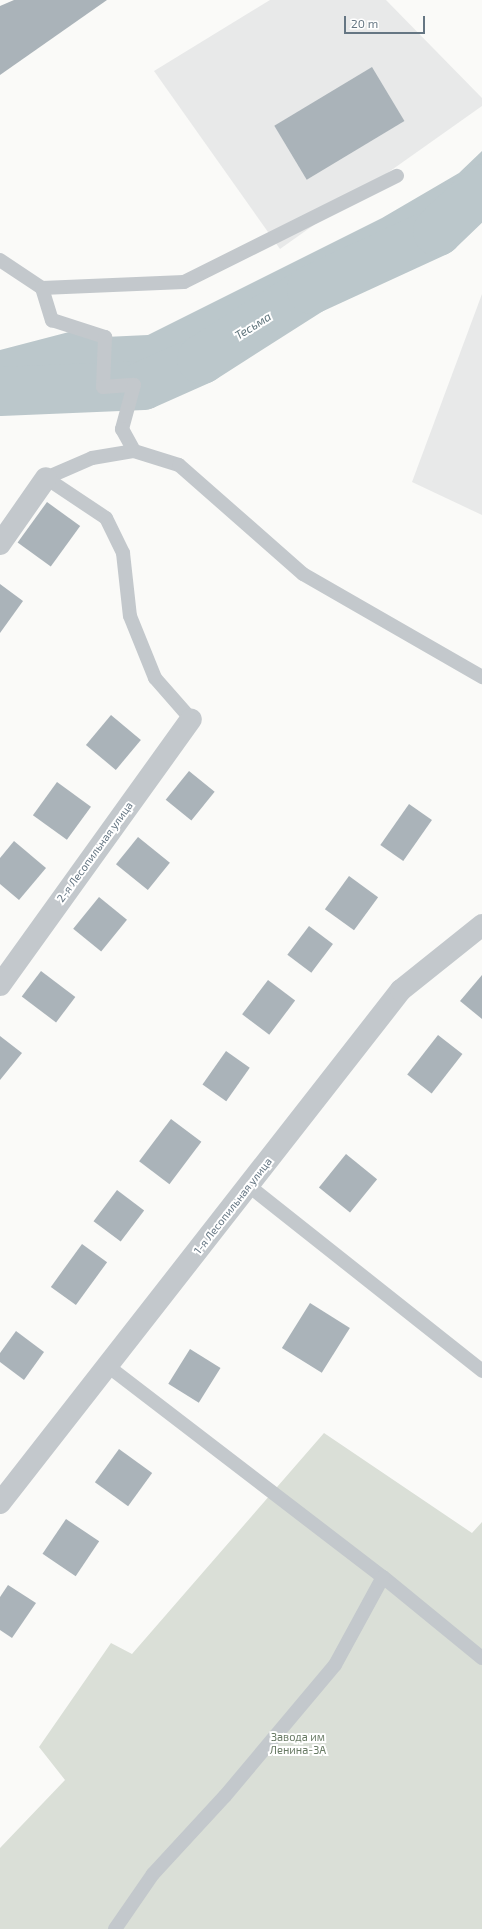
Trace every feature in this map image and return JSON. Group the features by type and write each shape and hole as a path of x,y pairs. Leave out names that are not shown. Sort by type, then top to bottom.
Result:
{"street":[{"path":"0,544 46,478"},
{"name":"2-я Лесопильная улица","path":"0,985 191,719"},
{"name":"1-я Лесопильная улица","path":"0,1503 109,1367 401,990 482,925"}],"lane":[{"path":"0,260 42,288 184,282 397,176"},
{"path":"42,288 52,320 105,337 103,387 134,385 122,429 134,451"},
{"path":"46,478 92,458 134,451 179,465 302,574 482,677"},
{"path":"46,478 106,518 123,553 130,616 155,678 191,719"},
{"path":"249,1186 482,1371"},
{"path":"109,1367 383,1577 482,1658"},
{"path":"115,1929 153,1874 225,1796 335,1665 383,1577"}],"shaded area":[{"path":"270,0 386,0 482,98 482,106 280,249 154,71"},
{"path":"482,151 482,187 426,228 332,270 250,319 187,369 112,390 69,384 0,391 0,350 69,332 105,337 148,335 382,218 459,173"},
{"path":"482,294 482,515 412,482"}],"green space":[{"name":"Завода им Ленина-3А","path":"324,1433 472,1533 482,1522 482,1929 0,1929 0,1848 65,1780 39,1747 111,1643 132,1654"}],"building":[{"path":"14,0 107,0 0,75 0,6"},
{"path":"372,67 404,121 307,180 274,126"},
{"path":"47,502 80,526 51,567 18,542"},
{"path":"0,584 23,601 0,633"},
{"path":"111,715 141,740 116,770 86,745"},
{"path":"189,771 215,792 191,821 166,800"},
{"path":"57,782 91,807 67,840 33,815"},
{"path":"409,804 432,820 403,861 380,845"},
{"path":"138,837 170,863 148,890 116,864"},
{"path":"14,841 46,868 19,900 0,884 0,858"},
{"path":"349,876 378,897 354,930 325,909"},
{"path":"99,897 127,920 101,952 73,929"},
{"path":"309,926 333,944 311,973 287,955"},
{"path":"41,971 75,997 56,1022 22,997"},
{"path":"482,975 482,1019 460,1001"},
{"path":"268,980 295,1000 269,1035 242,1014"},
{"path":"438,1035 462,1054 432,1093 407,1074"},
{"path":"0,1036 22,1053 0,1080"},
{"path":"226,1051 250,1068 226,1101 202,1085"},
{"path":"171,1119 201,1142 169,1184 139,1161"},
{"path":"346,1154 377,1179 350,1213 319,1187"},
{"path":"117,1190 144,1210 121,1242 94,1221"},
{"path":"82,1244 107,1262 76,1305 51,1287"},
{"path":"310,1303 350,1328 322,1373 282,1348"},
{"path":"16,1331 44,1352 24,1380 0,1362 0,1353"},
{"path":"190,1349 221,1368 199,1403 168,1384"},
{"path":"119,1449 152,1473 128,1506 95,1482"},
{"path":"66,1519 99,1541 76,1576 43,1554"},
{"path":"8,1585 36,1603 12,1638 0,1630 0,1597"}],"waterway":[{"name":"Тесьма","path":"0,391 143,385 201,359 311,289 437,231 482,188"}]}
